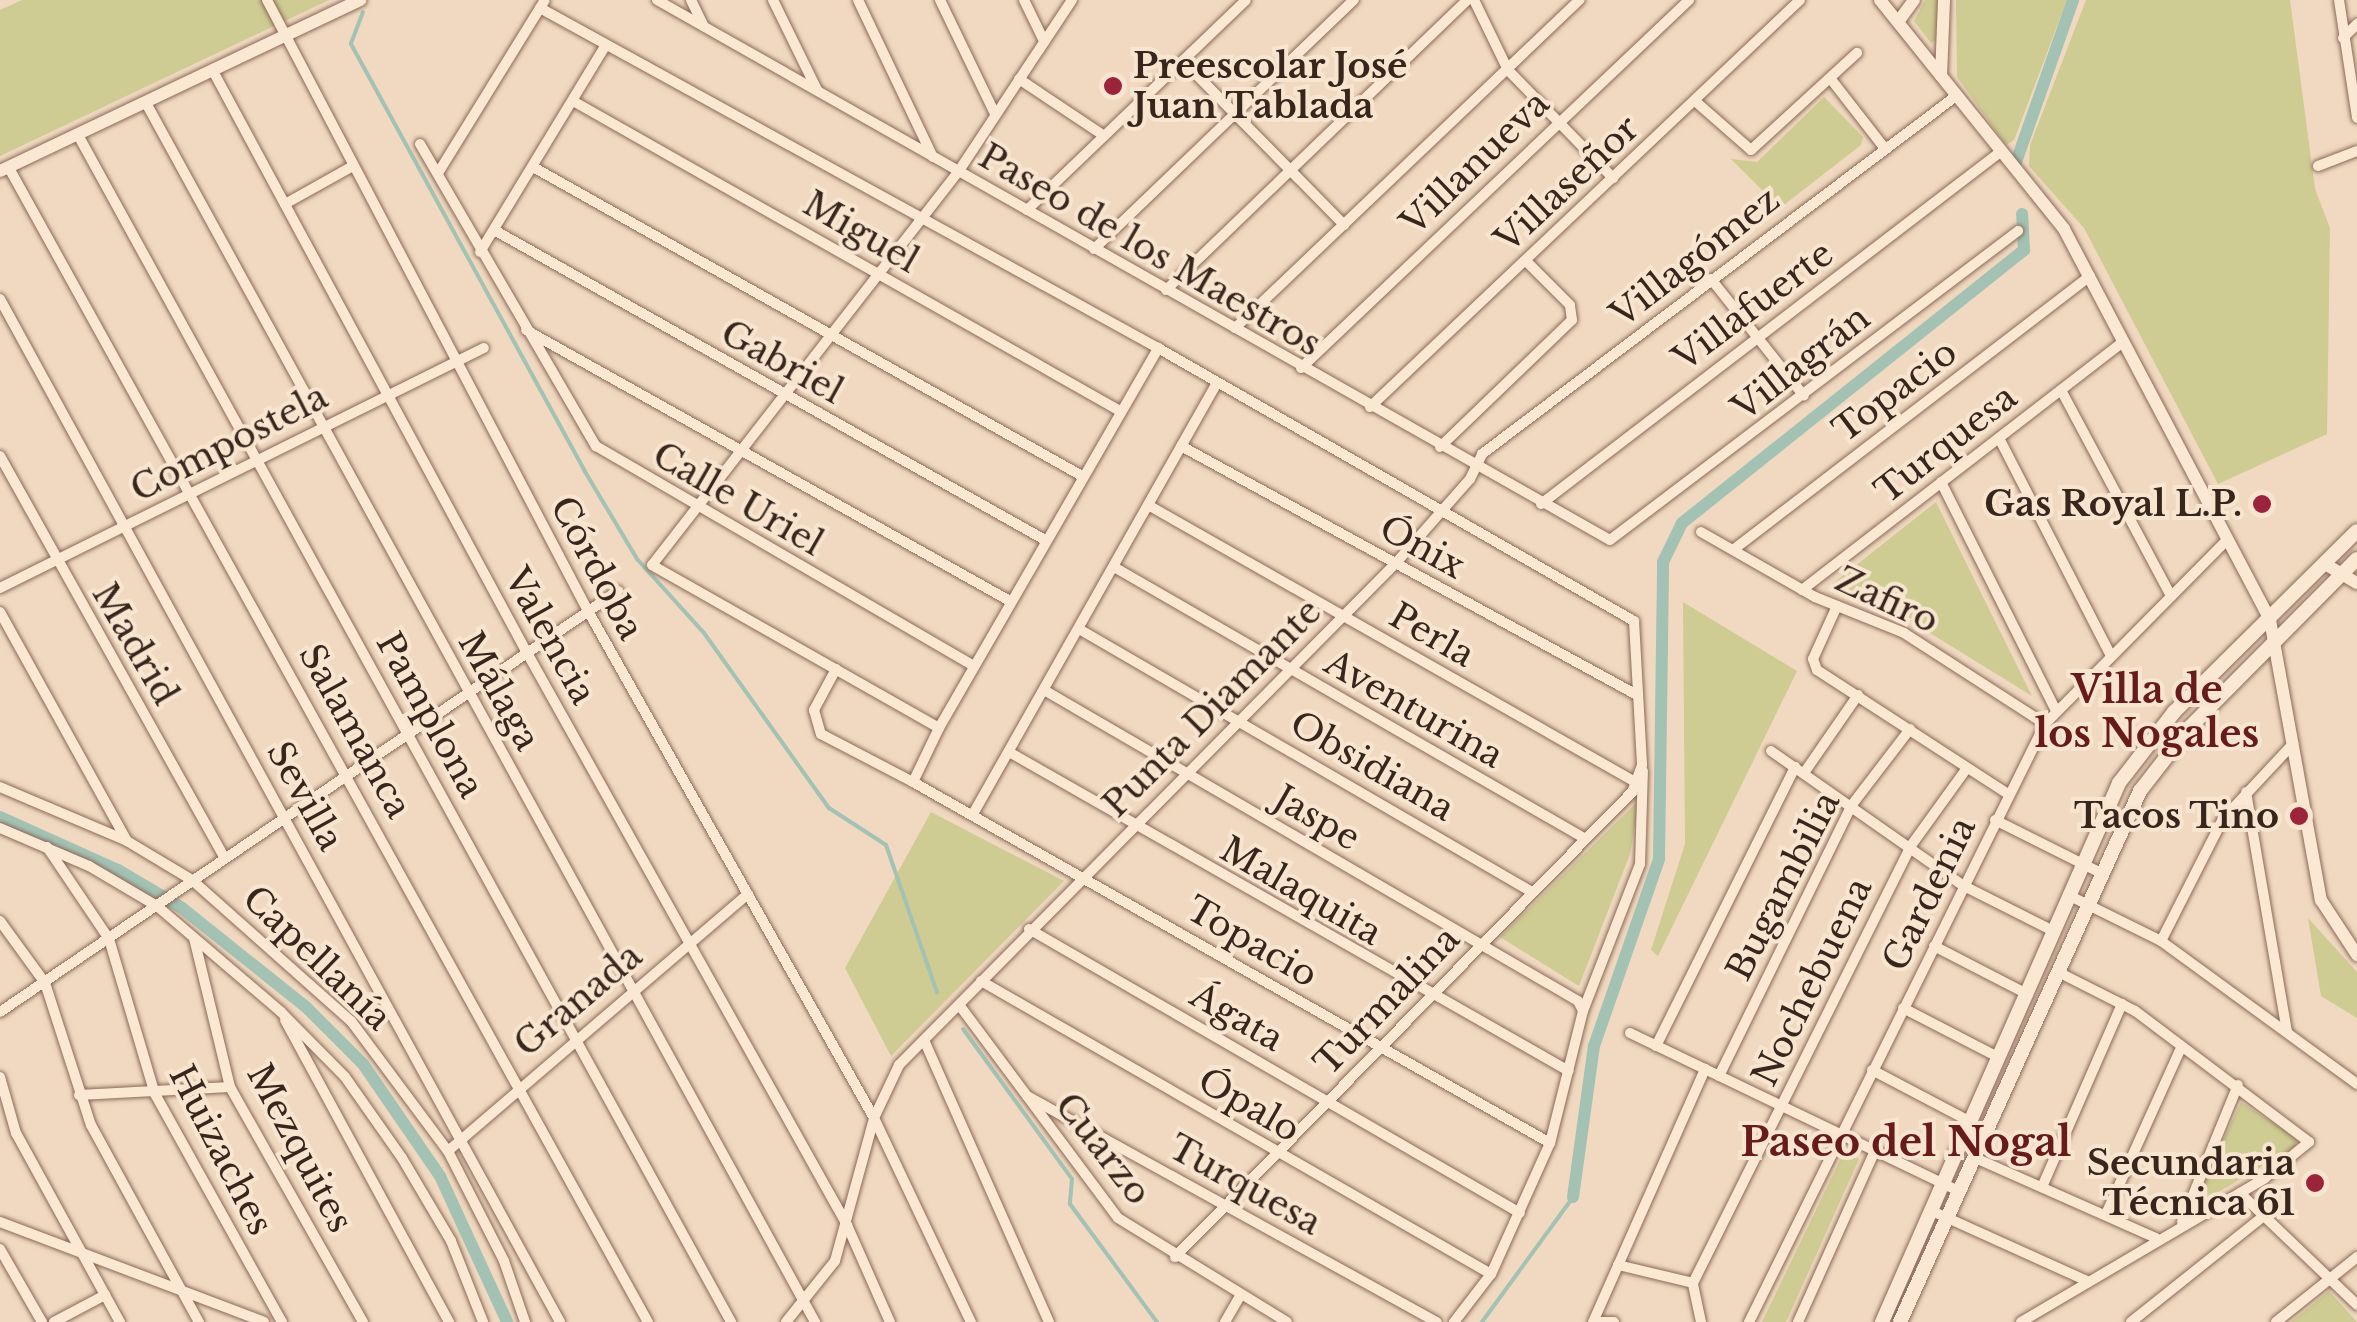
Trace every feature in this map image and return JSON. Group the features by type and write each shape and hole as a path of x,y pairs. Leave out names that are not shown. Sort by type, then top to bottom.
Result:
{"main road":[{"path":"1882,1322 2119,783 2145,746 2357,531"},
{"path":"1900,1322 2101,872 2160,762 2357,559"}],"street":[{"name":"Córdoba","path":"267,0 588,611 874,1118 971,1322"},
{"path":"4,170 360,0"},
{"name":"Paseo de los Maestros","path":"658,0 1474,468 1604,538 1618,539"},
{"path":"691,0 704,26"},
{"path":"773,0 817,91"},
{"path":"858,0 934,160"},
{"path":"940,0 995,114"},
{"path":"1024,0 1044,41"},
{"path":"939,728 652,565 958,172 1072,0"},
{"path":"1027,210 1246,0"},
{"path":"1094,249 1354,0"},
{"path":"1166,290 1466,0"},
{"path":"1474,0 1508,70 1614,178"},
{"path":"1235,328 1580,0"},
{"name":"Villanueva","path":"1302,368 1688,0"},
{"name":"Villaseñor","path":"1370,406 1800,0"},
{"path":"1880,0 2064,230 2270,620 2320,900 2357,954"},
{"path":"1898,22 1914,0"},
{"path":"1941,76 1944,0"},
{"path":"2338,0 2357,118"},
{"path":"438,173 542,4 606,45 1158,348 1441,514 1632,617 1642,765 1640,864 1583,1011 1550,1143 1490,1274 1454,1322"},
{"path":"2343,38 2357,24"},
{"path":"480,252 606,45"},
{"path":"1695,101 1751,150 1856,53"},
{"path":"1182,61 1344,225"},
{"name":"Valencia","path":"213,70 526,651 847,1225 890,1322"},
{"path":"1830,78 1883,146"},
{"path":"1019,79 1104,136"},
{"name":"Villagómez","path":"1474,468 1482,454 1883,146 1956,96"},
{"name":"Miguel","path":"573,101 1120,411"},
{"name":"Málaga","path":"146,103 815,1322"},
{"name":"Pamplona","path":"78,135 732,1322"},
{"name":"Calle Uriel","path":"420,144 596,446 972,666"},
{"path":"2318,166 2357,151"},
{"name":"Villafuerte","path":"1541,504 1999,153"},
{"path":"285,204 352,166"},
{"path":"533,167 1082,476"},
{"name":"Salamanca","path":"4,170 349,775 648,1322"},
{"name":"Gabriel","path":"494,230 1045,540"},
{"name":"Villagrán","path":"1618,539 2018,231"},
{"path":"1440,448 1572,320 1570,304 1526,260"},
{"name":"Topacio","path":"1733,550 2090,276"},
{"path":"1712,278 1804,396"},
{"name":"Sevilla","path":"0,298 560,1322"},
{"path":"525,330 1010,601"},
{"name":"Turquesa","path":"1802,590 2123,342"},
{"name":"Compostela","path":"0,588 484,348"},
{"path":"913,782 972,666 1158,348"},
{"path":"973,814 1217,382"},
{"path":"2061,390 2171,596"},
{"path":"1999,438 2111,656"},
{"name":"Ónix","path":"1182,446 1637,695"},
{"name":"Madrid","path":"0,456 225,858"},
{"name":"Punta Diamante","path":"786,1322 807,1304 829,1274 847,1225 874,1118 893,1072 1030,929 1395,564 1441,514 1474,468"},
{"path":"1941,482 2056,711"},
{"name":"Perla","path":"1148,505 1638,782"},
{"name":"Zafiro","path":"1702,532 1802,590 1904,634 2045,724"},
{"name":"Gardenia","path":"1749,1322 2045,724 2227,540"},
{"path":"2325,564 2340,577 2357,583"},
{"name":"Aventurina","path":"1114,567 1584,838"},
{"path":"0,1012 618,590"},
{"path":"1837,606 1814,666 2008,794"},
{"path":"0,612 127,841"},
{"name":"Obsidiana","path":"1079,629 1532,892"},
{"name":"Topacio","path":"836,670 814,710 820,734 1084,876 1550,1143"},
{"name":"Jaspe","path":"1044,690 1565,990 1583,1011"},
{"path":"1656,1046 1800,770 1858,695"},
{"name":"Bugambilia","path":"1718,1076 1851,806 1910,729"},
{"path":"2161,941 2210,839 2246,792 2293,744"},
{"path":"1771,751 1964,886 2053,931"},
{"name":"Malaquita","path":"1009,752 1431,998 1568,1071"},
{"path":"1638,782 1642,765"},
{"name":"Nochebuena","path":"1693,1283 1910,847 1967,768"},
{"name":"Turmalina","path":"1176,1257 1638,782"},
{"name":"Capellanía","path":"1,784 127,841 188,883 352,1021 448,1152 504,1261 525,1322"},
{"path":"2246,792 2287,1032"},
{"path":"1996,820 2101,872"},
{"name":"Capellanía","path":"0,828 47,846 160,904 281,1012 345,1077 394,1145 451,1241 484,1322"},
{"name":"Huizaches","path":"47,846 109,939 155,1094 282,1322"},
{"name":"Granada","path":"448,1152 460,1137 632,988 748,894"},
{"path":"2068,894 2161,941 2357,1084"},
{"path":"0,921 45,983 79,1095 199,1322"},
{"name":"Ágata","path":"1030,929 1520,1213"},
{"name":"Mezquites","path":"193,935 230,1086 363,1322"},
{"path":"1934,946 2026,994"},
{"path":"2021,1322 2182,1222 2240,1192 2309,1140 2122,1004 2058,972"},
{"name":"Ópalo","path":"981,981 1490,1274"},
{"path":"2042,1188 2122,1004"},
{"name":"Cuarzo","path":"960,1006 1118,1218 1286,1322"},
{"path":"1903,1008 1998,1057"},
{"name":"Capellanía","path":"281,1012 450,1322"},
{"path":"1630,1032 1958,1191"},
{"path":"924,1040 1049,1322"},
{"path":"2106,1214 2182,1046"},
{"path":"1611,1320 1594,1322 1705,1069"},
{"path":"1872,1070 1971,1122"},
{"path":"0,1078 22,1146 120,1322"},
{"path":"79,1095 155,1094 230,1086"},
{"path":"2182,1222 2238,1086"},
{"name":"Turquesa","path":"1027,1096 1436,1322"},
{"path":"1798,1322 1875,1151"},
{"path":"1973,1157 2156,1238"},
{"path":"2240,1192 2357,1306"},
{"path":"1932,1211 2089,1282"},
{"path":"2131,1322 2264,1216"},
{"path":"0,1222 264,1322"},
{"path":"0,1249 42,1322"},
{"path":"2276,1322 2357,1257"},
{"path":"1618,1266 1693,1283 1701,1322"},
{"path":"54,1322 105,1295"},
{"path":"1224,1322 1240,1296"}],"shaded area":[{"path":"22,0 329,0 0,156 0,10"},
{"path":"1925,0 1939,0 1938,39 1931,43 1914,21"},
{"path":"1956,0 2067,0 2014,140 2006,145 1957,77"},
{"path":"2086,0 2290,0 2315,189 2330,228 2327,434 2218,484 2084,228 2029,166 2030,145"},
{"path":"1824,97 1863,137 1861,145 1780,208 1731,159 1757,162"},
{"path":"1936,502 2032,696 1878,601 1831,585"},
{"path":"1683,602 1797,671 1658,956 1651,950 1685,844"},
{"path":"1639,800 1630,854 1579,986 1500,937"},
{"path":"931,812 1064,881 891,1056 845,968"},
{"path":"2308,918 2357,972 2357,1018 2321,996"},
{"path":"2241,1102 2296,1138 2296,1146 2205,1200 2201,1187"},
{"path":"1844,1152 1859,1159 1786,1322 1762,1322"},
{"path":"2329,1291 2357,1322 2291,1322"}],"waterway":[{"path":"2015,165 2073,0"},
{"path":"363,12 351,44 584,470 637,559 704,633 829,808 886,845 937,992"},
{"path":"1573,1197 1594,1046 1659,859 1663,562 1682,523 2024,250 2022,214"},
{"path":"0,817 118,870 182,908 306,1007 363,1064 440,1176 507,1322"},
{"path":"963,1029 1072,1179 1070,1204 1157,1322"},
{"path":"1482,1322 1573,1197"}],"place":[{"name":"Preescolar José Juan Tablada","path":"1113,86"},
{"name":"Gas Royal L.P.","path":"2262,504"},
{"name":"Tacos Tino","path":"2299,816"},
{"name":"Secundaria Técnica 61","path":"2315,1183"}],"district":[{"name":"Villa de los Nogales","path":"2147,712"},
{"name":"Paseo del Nogal","path":"1906,1142"}]}
